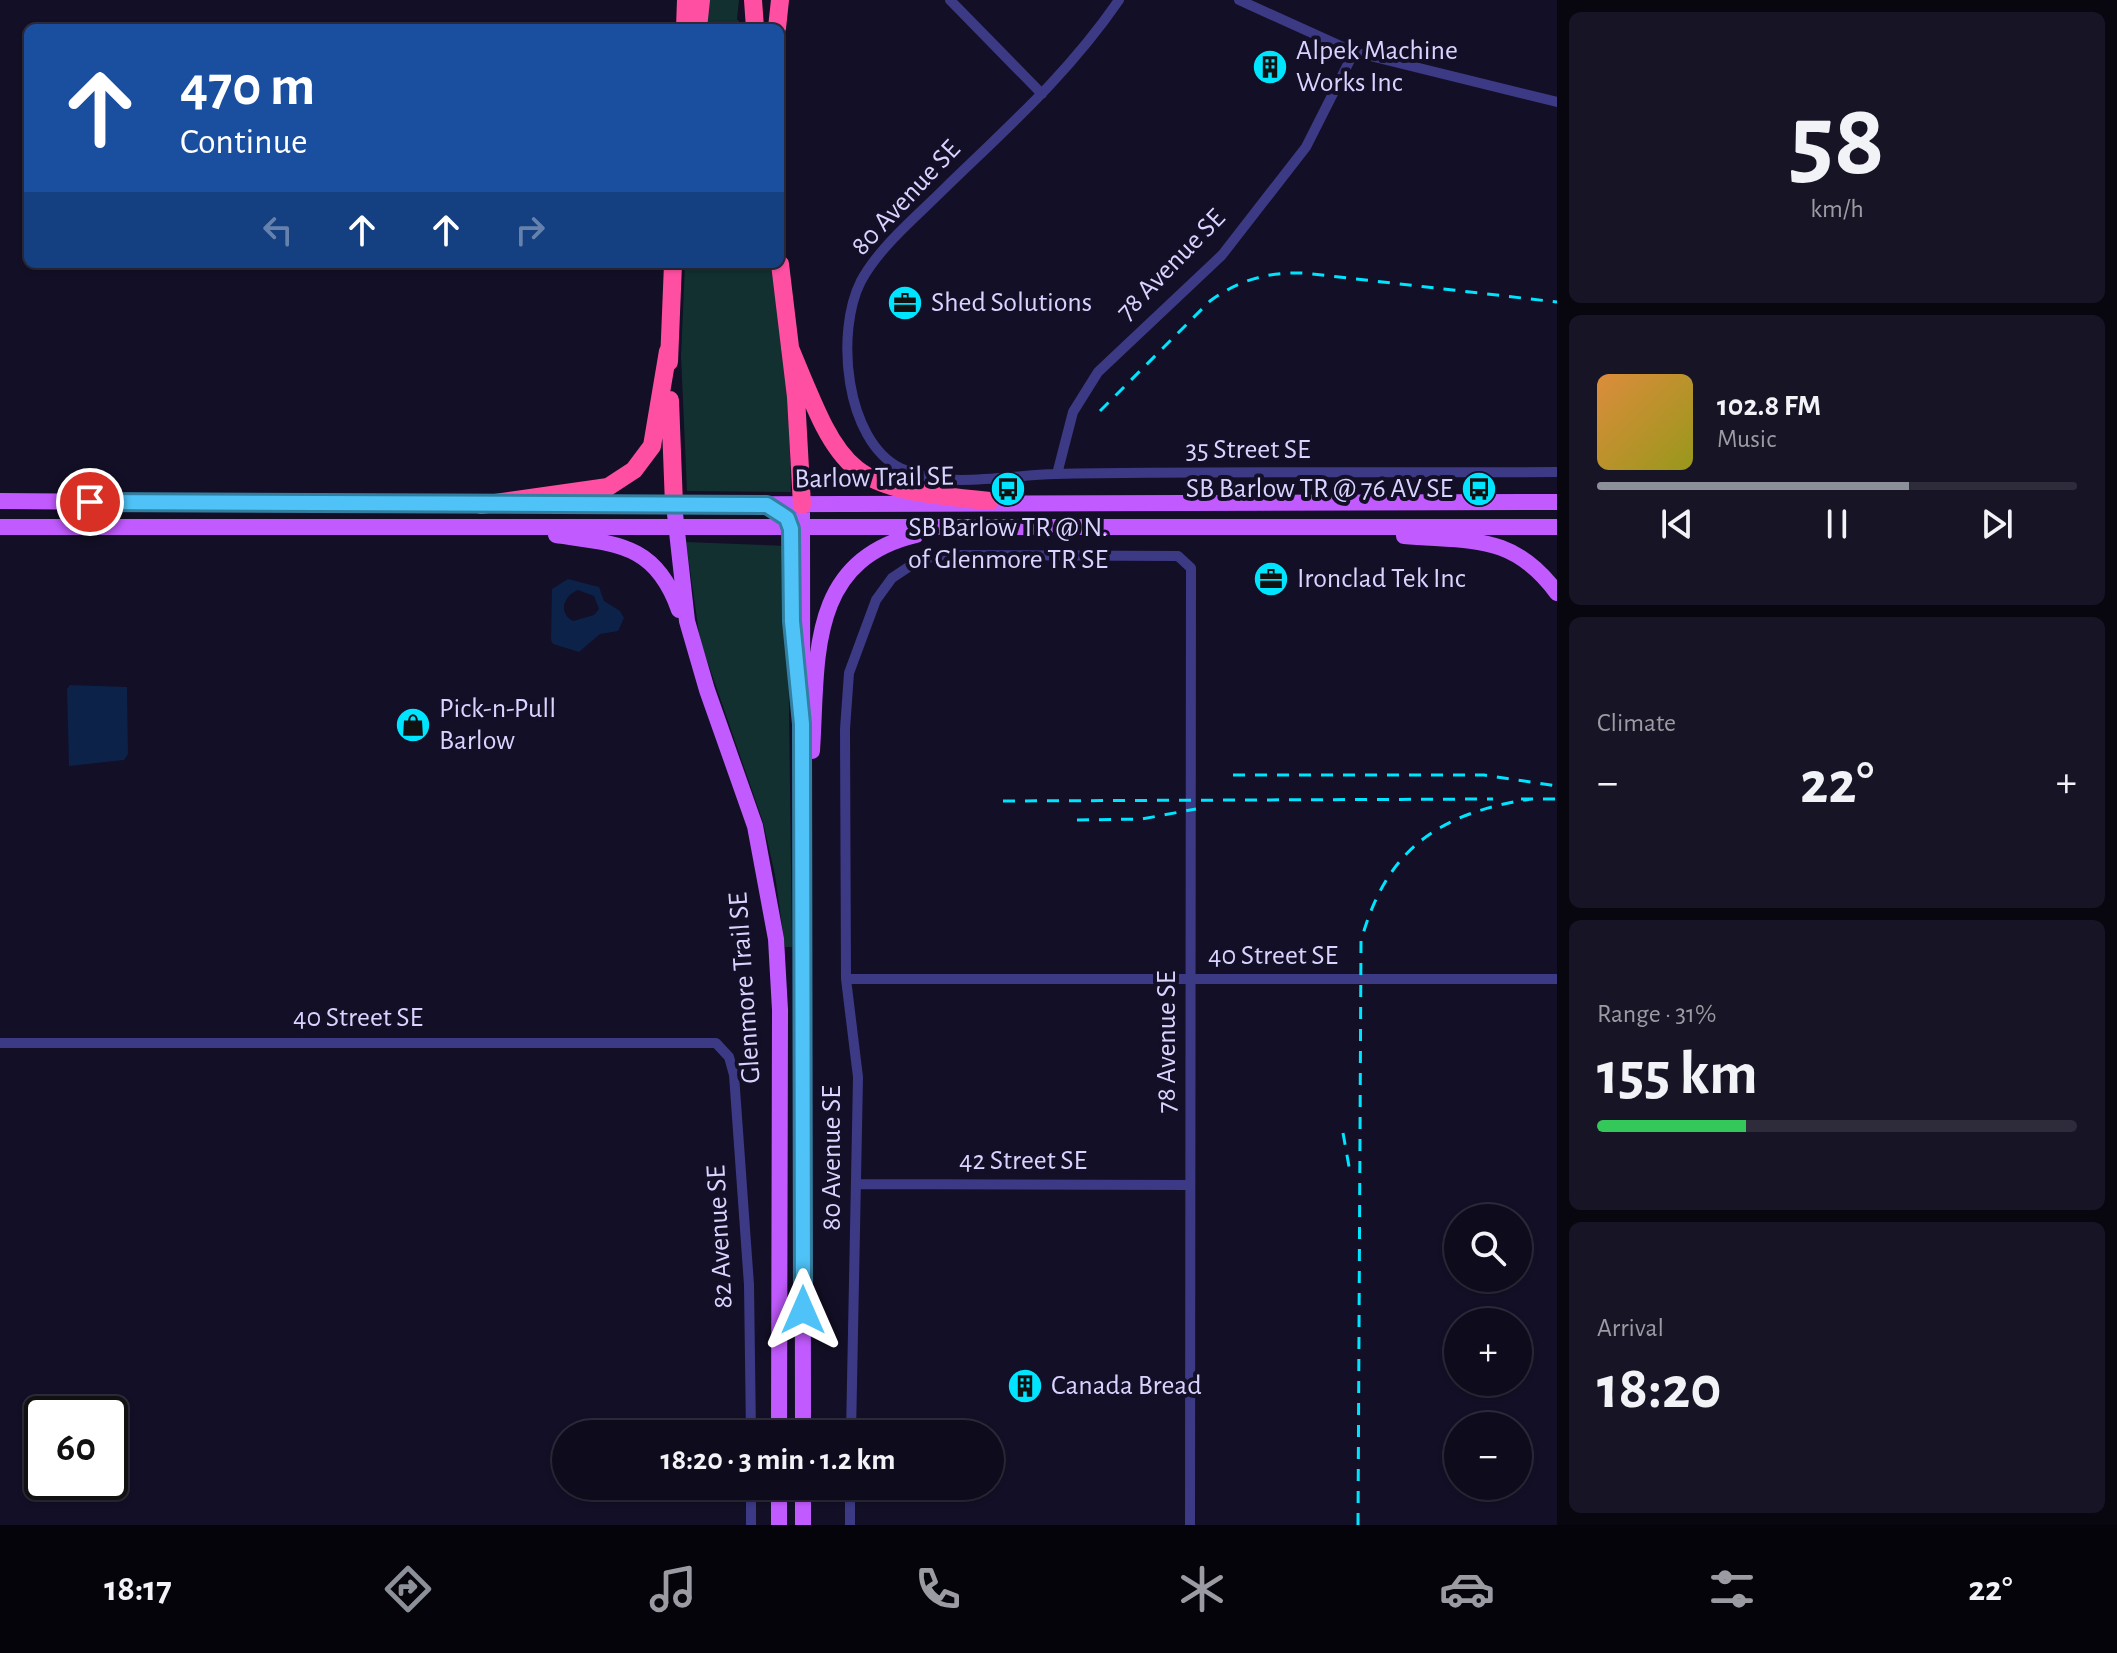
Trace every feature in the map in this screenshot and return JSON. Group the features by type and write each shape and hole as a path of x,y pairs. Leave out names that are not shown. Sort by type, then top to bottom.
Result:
{"highway":[{"path":"685,24 686,0"},
{"path":"698,24 701,0"},
{"path":"753,0 755,24"},
{"path":"777,24 780,0"},
{"name":"Glenmore Trail SE","path":"673,268 668,351 674,505"},
{"path":"780,268 802,505"},
{"path":"790,348 822,427 839,454 865,477 911,493 990,501"},
{"path":"481,505 608,487 634,470 652,446 668,351"}],"main road":[{"name":"Barlow Trail SE","path":"0,501 481,505 802,505 990,501 1557,502"},
{"name":"Glenmore Trail SE","path":"674,505 687,621 696,658 755,826 776,939 780,1010 779,1420"},
{"path":"767,505 797,529"},
{"path":"797,529 802,505"},
{"path":"495,526 616,544 646,557 673,594 696,658"},
{"name":"Barlow Trail SE","path":"0,527 1557,527"},
{"path":"1355,527 1397,536 1494,545 1517,552 1557,593"},
{"name":"Glenmore Trail SE","path":"797,529 792,621 802,724 803,1420"},
{"path":"803,833 809,794 819,642 828,603 841,581 870,554 898,540 961,529"},
{"path":"779,1500 779,1525"},
{"path":"803,1500 803,1525"}],"street":[{"path":"950,0 1042,94"},
{"name":"80 Avenue SE","path":"940,478 904,470 882,458 867,437 853,402 848,339 851,312 861,281 875,262 1085,50 1119,0"},
{"path":"1239,0 1354,52 1557,102"},
{"name":"78 Avenue SE","path":"1057,474 1073,412 1098,372 1222,255 1306,147 1354,52"},
{"name":"35 Street SE","path":"940,478 1057,474 1557,472"},
{"name":"78 Avenue SE","path":"876,600 892,578 916,562 939,555 1178,556 1191,568 1190,1525"},
{"name":"80 Avenue SE","path":"851,1420 858,1077 846,979 845,729 849,673 876,600"},
{"name":"40 Street SE","path":"846,979 1557,979"},
{"name":"40 Street SE","path":"0,1043 716,1043"},
{"name":"82 Avenue SE","path":"716,1043 729,1057 734,1075 749,1285 751,1420"},
{"name":"42 Street SE","path":"857,1184 1190,1185"},
{"path":"751,1500 751,1525"},
{"path":"850,1500 850,1525"}],"green space":[{"path":"709,0 739,0 737,19 741,24 706,24"},
{"path":"685,268 772,268 788,385 791,492 687,491 681,356"},
{"path":"686,542 787,546 792,947 785,947 775,875 763,822 700,640"}],"water":[{"path":"568,579 599,587 604,601 620,611 624,618 618,631 600,634 579,652 553,644 552,589","holes":["578,590 594,596 599,609 594,615 573,621 565,614 564,605 573,593"]},
{"path":"70,685 127,687 128,754 124,760 69,766 67,689"}],"railway":[{"path":"1100,411 1210,301 1243,283 1266,276 1304,273 1557,302"},
{"path":"1233,775 1484,775 1557,786"},
{"path":"1003,801 1493,799"},
{"path":"1521,799 1557,799"},
{"path":"1358,1525 1361,941 1385,882 1402,859 1421,841 1469,814 1531,799"},
{"path":"1077,820 1142,819 1196,809"},
{"path":"1343,1133 1350,1172"}],"place":[{"name":"Alpek Machine Works Inc","path":"1270,67"},
{"name":"Shed Solutions","path":"905,303"},
{"name":"SB Barlow TR @ N. of Glenmore TR SE","path":"1008,489"},
{"name":"SB Barlow TR @ 76 AV SE","path":"1479,489"},
{"name":"Ironclad Tek Inc","path":"1271,579"},
{"name":"Pick-n-Pull Barlow","path":"413,725"},
{"name":"Canada Bread","path":"1025,1386"}],"route":[{"path":"90,502 767,505 787,518 791,529 792,621 802,724 803,1310"}]}
